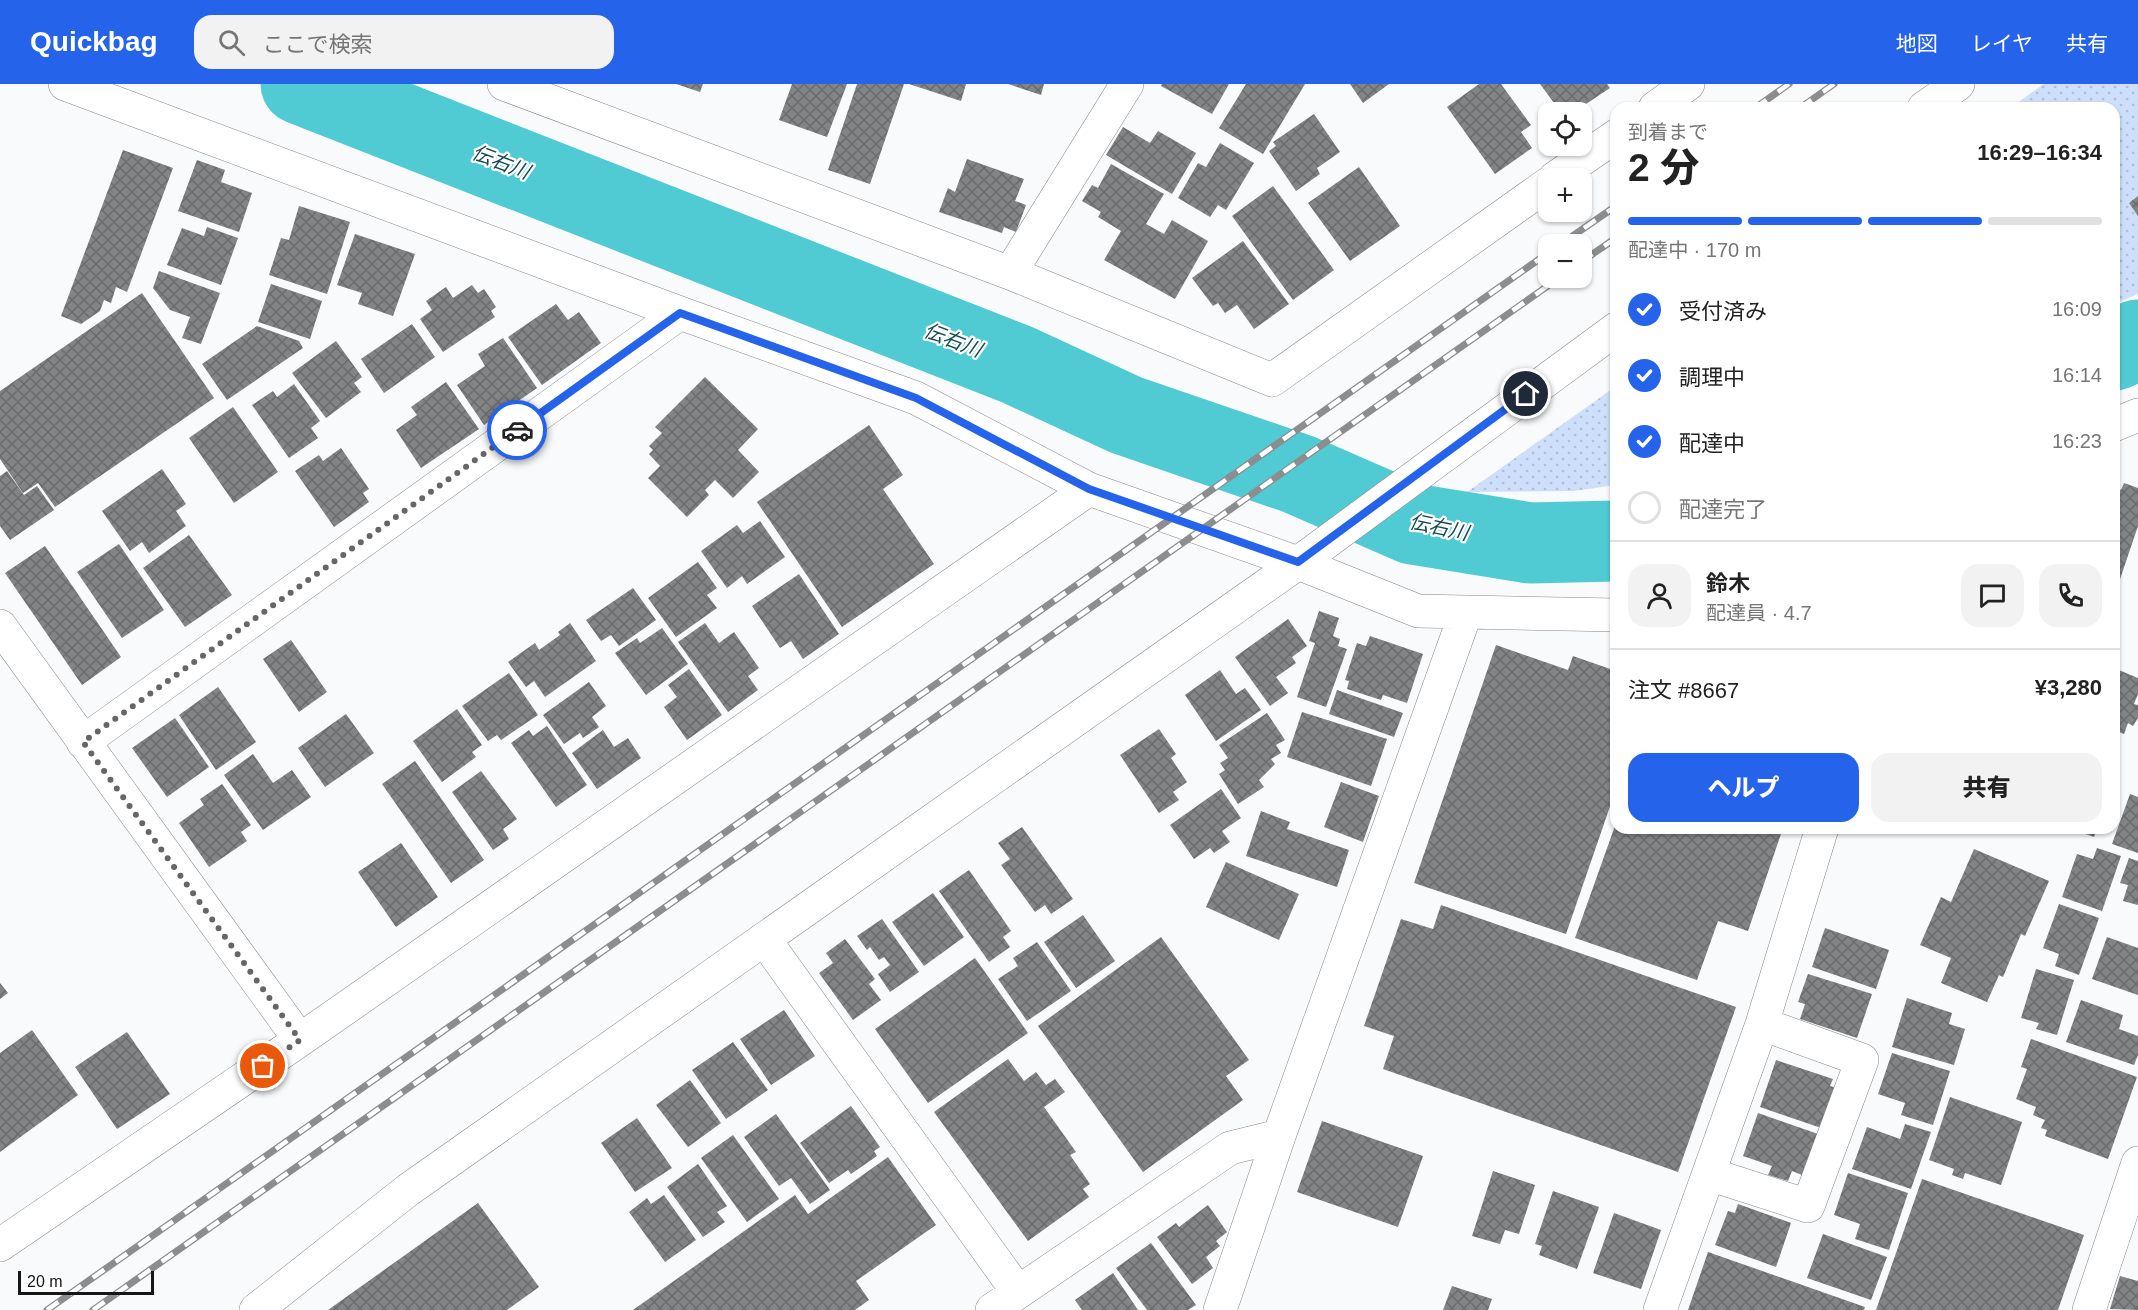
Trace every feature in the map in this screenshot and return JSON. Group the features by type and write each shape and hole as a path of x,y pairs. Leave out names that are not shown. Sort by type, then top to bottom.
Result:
{"street":[{"path":"65,84 680,313 916,398 1089,489 1310,553 1418,611 1610,615"},
{"path":"504,84 1010,273 1272,380 1538,191"},
{"path":"1010,273 1128,84"},
{"path":"1664,102 1689,84"},
{"path":"1932,102 1958,84"},
{"path":"1570,168 1610,140"},
{"path":"83,742 680,313"},
{"path":"256,1310 408,1190 1310,553 1610,333"},
{"path":"2120,423 2138,416"},
{"path":"0,1245 300,1040 1089,489"},
{"path":"1220,1310 1279,1136 1466,612"},
{"path":"0,626 300,1040"},
{"path":"1660,1310 1762,1024 1820,834"},
{"path":"764,939 1005,1301 1230,1148 1279,1136"},
{"path":"1709,1174 1808,1206 1862,1060 1762,1024"},
{"path":"2089,1310 2138,1163"}],"shaded area":[{"path":"2044,84 2138,84 2138,294 2120,302 2120,102 2018,102"},
{"path":"1610,391 1610,486 1574,491 1467,492"}],"building":[{"path":"676,84 703,84 700,92"},
{"path":"792,84 847,84 827,137 779,120"},
{"path":"857,84 904,84 870,184 828,170"},
{"path":"909,84 966,84 961,101"},
{"path":"1008,84 1044,84 1041,95"},
{"path":"1162,84 1229,84 1212,114 1161,86"},
{"path":"1246,84 1305,84 1263,154 1219,128"},
{"path":"1350,84 1389,84 1363,103"},
{"path":"1479,84 1501,84 1531,125 1521,132 1532,148 1495,174 1447,107"},
{"path":"1540,84 1607,84 1610,88 1589,102 1553,102"},
{"path":"1314,114 1340,152 1317,168 1320,174 1296,191 1269,151 1276,146 1273,142"},
{"path":"1123,127 1150,143 1158,131 1196,153 1172,194 1106,155"},
{"path":"1220,143 1254,163 1226,210 1218,205 1210,217 1178,198 1198,163 1206,167"},
{"path":"123,150 173,168 127,292 116,287 111,303 104,300 100,311 81,324 61,316"},
{"path":"967,159 1024,179 1015,201 1026,205 1016,232 1004,227 1002,233 939,212 948,188 955,192"},
{"path":"197,160 225,170 221,182 252,193 239,232 178,211"},
{"path":"1111,164 1164,194 1146,224 1164,234 1172,220 1208,241 1175,299 1104,260 1121,231 1098,217 1101,212 1082,201 1092,185 1098,188"},
{"path":"1359,167 1400,226 1350,261 1308,203"},
{"path":"1273,186 1334,270 1293,300 1232,216"},
{"path":"2138,196 2138,216 2129,203"},
{"path":"299,206 350,222 327,294 269,275 281,238 289,240"},
{"path":"207,227 238,238 221,285 167,265 182,228 204,236"},
{"path":"355,234 415,254 393,316 358,304 362,293 337,285"},
{"path":"1243,241 1289,304 1254,329 1237,305 1225,313 1218,303 1213,306 1192,278"},
{"path":"159,271 220,293 201,344 182,338 190,317 170,310 153,288"},
{"path":"271,284 322,301 310,339 258,322"},
{"path":"472,285 478,293 484,289 496,307 491,311 495,317 443,352 420,319 432,310 426,301 446,287 453,298"},
{"path":"142,293 214,398 55,507 38,483 23,493 0,459 0,391"},
{"path":"556,304 568,320 579,312 601,343 542,385 508,337"},
{"path":"412,324 435,357 384,393 361,359"},
{"path":"257,326 299,341 303,348 227,400 202,364"},
{"path":"503,338 537,388 484,425 457,385 485,366 478,354"},
{"path":"336,341 362,377 354,383 361,392 326,418 292,373"},
{"path":"705,377 758,429 738,450 759,472 733,498 715,480 705,490 709,495 687,517 648,478 660,466 649,454 653,450 649,446 662,433 655,427"},
{"path":"446,382 479,429 421,468 396,430 417,415 411,407"},
{"path":"294,384 320,421 311,428 318,438 289,458 252,405 273,391 277,397"},
{"path":"233,407 278,472 234,503 189,438"},
{"path":"869,425 903,475 883,489 934,564 842,627 757,502"},
{"path":"341,448 369,489 363,493 369,502 334,527 295,471 319,455 323,461"},
{"path":"162,469 186,504 176,511 186,526 149,553 142,542 130,551 102,511"},
{"path":"7,471 24,495 37,486 54,510 10,540 0,526 0,476"},
{"path":"2124,483 2138,488 2138,526 2120,579 2120,490"},
{"path":"760,521 785,557 747,584 742,576 727,588 701,551 737,525 743,533"},
{"path":"189,535 232,595 185,627 143,568"},
{"path":"119,544 164,610 122,638 77,572"},
{"path":"45,546 121,657 82,685 5,573"},
{"path":"698,562 717,588 707,595 717,608 676,637 648,598"},
{"path":"799,574 839,634 803,659 791,641 780,648 752,606"},
{"path":"633,588 656,620 619,646 611,635 601,641 586,620"},
{"path":"1319,611 1339,618 1333,636 1340,639 1338,646 1347,649 1326,707 1297,697 1315,643 1309,641"},
{"path":"1288,619 1307,646 1292,657 1296,663 1276,677 1288,693 1270,706 1235,657"},
{"path":"570,623 596,661 545,697 534,681 526,687 508,662 535,643 539,650 560,635 558,632"},
{"path":"705,623 719,643 734,632 759,668 748,676 758,690 728,712 678,642"},
{"path":"662,628 688,664 646,695 615,653 637,638 640,643"},
{"path":"1370,636 1423,654 1407,703 1383,695 1381,700 1347,689 1349,681 1345,680 1357,643 1366,646"},
{"path":"291,640 327,692 299,712 263,659"},
{"path":"1496,645 1568,670 1573,656 1610,669 1610,806 1566,934 1414,883"},
{"path":"689,669 722,715 687,740 664,707 677,697 668,685"},
{"path":"1220,670 1236,694 1245,688 1261,710 1216,741 1185,695"},
{"path":"2120,670 2138,678 2138,694 2134,704 2138,705 2138,718 2133,726 2128,723 2124,734 2120,732"},
{"path":"509,673 538,715 501,740 497,735 488,741 462,706"},
{"path":"589,682 606,706 592,717 599,727 583,738 580,733 564,744 543,715"},
{"path":"218,687 256,742 216,770 179,715"},
{"path":"1337,690 1403,713 1394,737 1329,714"},
{"path":"457,709 482,745 472,752 476,757 442,782 413,741"},
{"path":"1302,712 1387,739 1371,786 1287,757"},
{"path":"1267,713 1285,740 1276,745 1281,753 1271,759 1275,764 1259,780 1264,787 1238,804 1219,774 1225,770 1220,763 1228,758 1219,745"},
{"path":"346,714 374,753 325,787 298,748"},
{"path":"175,718 209,767 167,797 132,748"},
{"path":"547,726 587,785 556,807 511,743 529,730 533,736"},
{"path":"1159,729 1176,754 1171,758 1187,782 1173,792 1179,800 1159,813 1120,755"},
{"path":"603,730 614,747 628,738 641,758 597,789 572,753"},
{"path":"253,754 273,783 292,770 311,797 263,830 224,775"},
{"path":"415,761 484,860 451,883 382,784"},
{"path":"481,771 517,819 503,829 509,839 493,850 452,792"},
{"path":"1341,782 1379,796 1363,842 1324,827"},
{"path":"222,784 251,825 241,832 247,841 209,867 179,823 204,805 200,799"},
{"path":"1221,789 1241,818 1222,831 1230,842 1214,853 1210,848 1194,859 1170,825"},
{"path":"2130,794 2138,797 2138,853 2112,844 2116,834 2120,834 2120,822"},
{"path":"1261,811 1290,822 1287,829 1349,850 1337,887 1246,856"},
{"path":"1022,827 1073,899 1051,914 1045,905 1035,912 1001,865 1010,859 998,843"},
{"path":"1612,834 1781,834 1748,931 1718,921 1697,980 1575,938"},
{"path":"401,843 438,897 396,927 358,872"},
{"path":"2097,848 2121,856 2102,911 2062,897 2077,854 2093,859"},
{"path":"1974,849 2049,881 2025,936 2021,934 2003,977 1999,975 1987,1002 1941,983 1951,958 1920,945 1941,897 1951,902"},
{"path":"2129,858 2138,861 2138,905 2123,901 2128,885 2120,883"},
{"path":"1226,862 1299,894 1279,940 1206,907"},
{"path":"969,870 1011,931 1003,937 1010,947 989,962 939,891"},
{"path":"933,893 964,937 924,966 892,922"},
{"path":"2059,904 2099,918 2079,975 2055,966 2059,954 2043,948"},
{"path":"1441,905 1736,1007 1678,1172 1383,1069 1394,1036 1364,1026 1401,919 1433,929"},
{"path":"1083,915 1115,961 1076,988 1044,942"},
{"path":"882,919 919,972 890,992 878,974 890,965 884,957 879,960 870,947 867,950 857,936"},
{"path":"1825,928 1889,950 1876,989 1812,967"},
{"path":"1161,937 1249,1060 1226,1076 1243,1100 1143,1172 1038,1026"},
{"path":"2107,937 2138,948 2138,995 2092,979"},
{"path":"845,939 875,979 869,984 881,1000 853,1020 819,973 833,963 826,953"},
{"path":"1037,942 1071,991 1027,1021 998,979 1018,966 1013,958"},
{"path":"975,958 1028,1033 928,1103 875,1029"},
{"path":"2036,969 2074,980 2057,1035 2036,1029 2039,1023 2021,1018"},
{"path":"1808,974 1872,994 1857,1038 1800,1019 1805,1004 1798,1002"},
{"path":"0,983 8,993 0,999"},
{"path":"1907,998 1952,1013 1949,1024 1965,1029 1954,1065 1892,1047"},
{"path":"2081,1000 2123,1015 2119,1029 2138,1036 2138,1055 2134,1065 2066,1042"},
{"path":"784,1010 815,1056 771,1085 740,1039"},
{"path":"32,1030 78,1095 0,1152 0,1053"},
{"path":"127,1032 170,1094 117,1129 75,1067"},
{"path":"2031,1039 2137,1077 2108,1159 2045,1136 2047,1130 2041,1128 2045,1120 2033,1115 2036,1107 2016,1099 2027,1069 2021,1067"},
{"path":"733,1042 768,1090 726,1119 692,1070"},
{"path":"1892,1053 1950,1071 1933,1125 1901,1115 1905,1103 1878,1094"},
{"path":"1008,1059 1024,1081 1036,1072 1046,1085 1055,1079 1065,1092 1044,1107 1076,1152 1070,1155 1090,1184 1083,1189 1089,1197 1028,1241 934,1112"},
{"path":"1776,1060 1833,1079 1830,1086 1838,1088 1824,1129 1760,1107"},
{"path":"690,1080 721,1123 688,1147 656,1105"},
{"path":"1950,1097 2022,1122 2001,1185 1965,1173 1963,1179 1952,1175 1954,1169 1929,1160"},
{"path":"851,1106 880,1147 874,1151 877,1156 851,1174 848,1170 829,1183 800,1143"},
{"path":"1758,1113 1821,1135 1807,1177 1792,1171 1788,1181 1768,1175 1772,1166 1743,1156"},
{"path":"776,1114 830,1190 810,1204 791,1178 779,1186 744,1137"},
{"path":"637,1118 672,1168 635,1192 601,1143"},
{"path":"1322,1121 1423,1156 1398,1227 1297,1192"},
{"path":"1905,1124 1931,1132 1911,1189 1852,1169 1867,1127 1900,1139"},
{"path":"733,1135 779,1199 747,1222 701,1158"},
{"path":"888,1157 936,1225 856,1281 869,1300 855,1310 633,1310 795,1195 808,1214"},
{"path":"698,1164 727,1206 717,1212 725,1222 703,1237 667,1187"},
{"path":"1493,1171 1535,1185 1519,1234 1505,1230 1500,1244 1472,1236"},
{"path":"1848,1173 1908,1193 1889,1250 1855,1239 1860,1224 1834,1215"},
{"path":"1922,1179 2084,1235 2058,1310 1876,1310"},
{"path":"1553,1191 1599,1207 1577,1269 1539,1255 1542,1246 1535,1244"},
{"path":"664,1195 696,1240 665,1262 629,1212 647,1198 651,1204"},
{"path":"478,1203 539,1287 507,1310 328,1310"},
{"path":"1738,1204 1791,1223 1776,1267 1715,1245 1728,1211 1735,1213"},
{"path":"1208,1205 1227,1232 1216,1241 1220,1246 1206,1257 1213,1268 1192,1284 1157,1237 1176,1223 1179,1227"},
{"path":"1614,1213 1661,1230 1641,1289 1593,1273"},
{"path":"1823,1234 1887,1257 1871,1300 1807,1278"},
{"path":"1151,1243 1196,1305 1188,1310 1147,1310 1116,1268"},
{"path":"1708,1252 1865,1307 1864,1310 1688,1310"},
{"path":"1113,1273 1138,1310 1082,1310 1075,1300"},
{"path":"2120,1276 2138,1281 2138,1310 2110,1309"},
{"path":"1452,1286 1492,1299 1488,1310 1443,1310"}],"waterway":[{"name":"伝右川","path":"301,84 1018,365 1126,415 1298,474 1413,524 1530,543 1610,541"},
{"name":"伝右川","path":"2120,348 2138,340"}],"railway":[{"path":"1764,102 1789,84"},
{"path":"1808,102 1834,84"},
{"path":"1575,234 1610,210"},
{"path":"1592,254 1610,242"},
{"path":"47,1310 1538,260"},
{"path":"93,1310 1545,288"}],"way so far":[{"path":"263,1066 300,1040 83,742 517,430"}],"route":[{"path":"517,430 680,313 916,398 1031,461 1089,489 1298,562 1526,394"}]}
